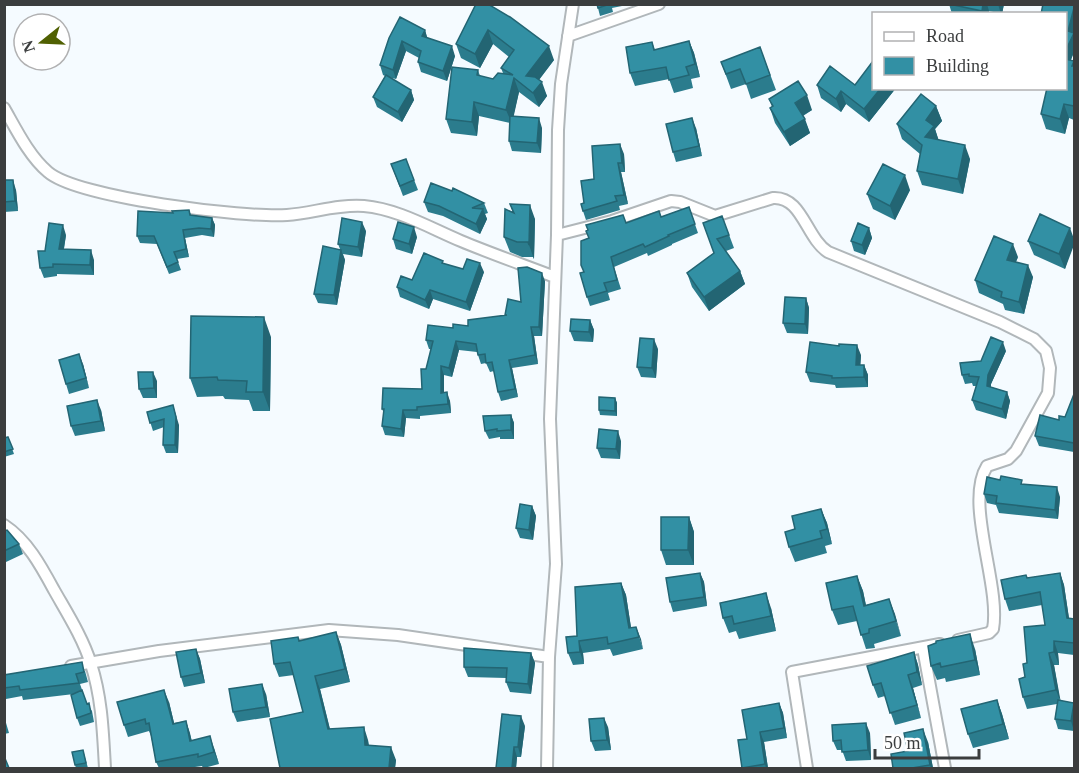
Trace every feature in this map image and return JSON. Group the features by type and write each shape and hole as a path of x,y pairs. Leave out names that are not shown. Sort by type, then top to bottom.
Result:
{"street":[{"path":"547,768 549,657 556,564 550,419 561,84 573,4"},
{"path":"568,36 659,4"},
{"path":"4,108 31,152 48,173 75,184 144,202 250,213 286,215 343,206 365,206 405,216 555,278"},
{"path":"557,235 612,221 671,201 680,202 715,216 782,197 795,206 819,246 828,252 1000,322 1034,339 1046,351 1050,368 1048,393 1016,451 1008,459 987,466 982,480 980,511 992,593 993,629 988,633 923,648 792,672 807,768"},
{"path":"4,525 17,533 43,569 77,631 91,663 104,729 105,768"},
{"path":"59,668 228,641 329,630 398,635 549,657"},
{"path":"923,648 945,768"}],"building":[{"path":"476,4 488,4 549,46 526,76 535,77 542,82 533,93 514,78 506,110 474,102 472,122 446,119 452,67 478,70 477,75 493,79 498,73 513,75 501,68 514,50 488,30 475,54 456,44"},
{"path":"597,4 610,4 598,8"},
{"path":"949,4 983,4 982,11"},
{"path":"1043,4 1074,4 1068,31 1074,33 1067,48 1067,12 1041,12"},
{"path":"400,17 425,30 422,36 452,46 443,71 418,62 421,51 402,41 393,70 380,65 389,38"},
{"path":"689,41 695,64 686,67 689,75 669,80 666,67 630,73 626,47 652,42 654,50"},
{"path":"760,47 770,75 746,84 740,69 726,74 721,62"},
{"path":"1067,59 1074,61 1072,66 1074,66 1074,106 1064,104 1060,119 1041,114 1047,90 1067,90"},
{"path":"872,62 872,90 879,90 864,109 841,91 836,99 817,85 830,66 855,85"},
{"path":"386,75 411,90 398,112 373,97"},
{"path":"798,81 807,95 795,103 805,119 784,132 770,108 773,106 769,99"},
{"path":"921,94 936,106 926,120 934,126 925,137 965,145 958,179 917,171 922,145 897,124"},
{"path":"510,116 539,118 537,143 509,141"},
{"path":"692,118 699,146 673,152 666,124"},
{"path":"620,144 622,163 618,163 624,195 615,196 617,201 583,211 581,181 594,179 592,146"},
{"path":"406,159 414,180 400,186 391,164"},
{"path":"883,164 905,175 890,206 867,194"},
{"path":"4,180 13,180 15,201 4,202"},
{"path":"431,183 452,191 453,188 484,203 472,208 483,209 476,224 439,206 424,202"},
{"path":"510,204 530,205 529,245 528,242 517,242 504,237 505,209 514,213"},
{"path":"689,207 695,224 645,247 643,244 611,257 617,280 604,283 607,291 587,297 580,273 584,272 581,265 581,241 589,238 586,225 623,215 626,223 659,211 661,217"},
{"path":"189,210 190,215 212,218 211,229 183,230 186,249 174,252 178,262 167,267 154,236 137,236 138,211 173,213 172,211"},
{"path":"1040,214 1070,228 1059,254 1028,241"},
{"path":"722,216 729,235 717,239 740,271 704,297 687,273 714,253 703,223"},
{"path":"342,218 362,222 358,247 338,244"},
{"path":"398,222 414,227 409,244 393,239"},
{"path":"49,223 63,225 59,249 91,250 90,265 53,264 53,267 40,268 38,251 45,251"},
{"path":"858,223 869,228 862,245 851,241"},
{"path":"994,236 1013,244 1007,260 1028,265 1019,302 1001,297 1002,292 975,280"},
{"path":"323,246 341,250 334,295 314,294"},
{"path":"424,253 443,261 442,263 463,269 467,259 480,263 466,302 430,290 425,300 397,287 401,276 412,280"},
{"path":"527,267 542,273 539,327 531,327 535,355 509,360 515,389 498,392 492,362 486,363 485,354 478,355 476,344 456,341 449,368 441,366 441,393 447,392 448,404 417,407 417,410 403,410 401,429 382,426 383,388 422,389 421,369 426,369 433,341 426,340 428,325 453,328 453,324 468,326 468,320 507,315 505,315 508,299 521,302 518,268"},
{"path":"785,297 806,298 805,324 783,323"},
{"path":"191,316 264,317 263,392 246,392 247,381 218,380 217,377 190,378"},
{"path":"571,319 590,320 589,332 570,331"},
{"path":"991,337 1003,342 988,375 987,386 1007,392 1002,409 972,400 979,377 969,376 969,374 962,375 960,363 981,361"},
{"path":"640,338 654,339 652,368 637,367"},
{"path":"810,342 839,346 839,344 857,345 856,365 864,365 864,377 832,378 832,376 806,372"},
{"path":"79,354 86,378 66,384 59,360"},
{"path":"138,372 153,372 154,388 139,389"},
{"path":"1074,394 1074,443 1035,436 1040,415 1059,420 1059,416 1065,417"},
{"path":"599,397 615,398 615,411 599,410"},
{"path":"97,400 101,421 71,426 67,406"},
{"path":"173,405 176,417 175,445 163,445 164,419 150,423 147,412"},
{"path":"511,415 511,430 485,431 483,416"},
{"path":"599,429 618,431 616,449 597,448"},
{"path":"8,437 13,449 4,452 4,438"},
{"path":"1001,476 1022,480 1021,484 1057,487 1055,510 996,503 997,496 984,494 987,477 1000,480"},
{"path":"520,504 532,506 529,530 516,528"},
{"path":"821,509 827,529 820,531 822,538 789,547 785,532 795,529 792,516"},
{"path":"661,517 689,517 688,550 661,550"},
{"path":"7,530 19,544 4,551 4,531"},
{"path":"700,573 704,597 670,602 666,578"},
{"path":"1060,573 1067,618 1074,619 1074,643 1054,641 1054,652 1049,653 1056,690 1023,697 1019,679 1025,677 1023,664 1027,663 1024,627 1045,625 1040,592 1005,599 1001,580 1026,575 1027,578"},
{"path":"857,576 864,606 889,599 896,621 869,629 869,633 861,635 853,606 832,610 826,583"},
{"path":"621,583 629,628 636,627 639,637 608,644 607,637 579,641 580,652 568,653 566,637 577,636 575,587"},
{"path":"766,593 771,616 734,624 732,616 723,618 720,603"},
{"path":"336,632 345,669 315,676 328,729 364,727 365,745 391,747 389,768 280,768 270,719 303,712 290,662 274,664 271,641 298,637 299,641"},
{"path":"970,634 975,660 941,667 940,663 931,666 928,646 936,641"},
{"path":"464,648 531,653 528,684 506,682 507,668 464,667"},
{"path":"196,649 201,673 181,677 176,652"},
{"path":"914,652 917,672 908,675 917,705 890,713 881,683 873,685 867,666"},
{"path":"82,662 84,672 76,674 79,683 20,690 19,686 4,688 4,675"},
{"path":"262,684 266,707 233,712 229,689"},
{"path":"82,690 91,713 77,718 71,695"},
{"path":"164,690 173,724 186,721 190,741 210,736 214,752 198,757 198,754 156,762 149,723 146,724 145,719 124,725 117,702"},
{"path":"997,700 1003,724 968,734 961,709"},
{"path":"1058,700 1074,703 1071,721 1055,719"},
{"path":"779,703 784,728 760,732 765,764 742,768 738,740 747,739 742,710"},
{"path":"502,714 521,716 518,747 514,747 512,768 496,768"},
{"path":"604,718 607,740 591,741 589,719"},
{"path":"866,723 868,750 842,752 841,740 833,741 832,725"},
{"path":"923,729 930,765 893,768 891,754 908,751 904,733"},
{"path":"83,750 86,763 75,765 72,752"},
{"path":"4,756 9,768 4,768"}]}
